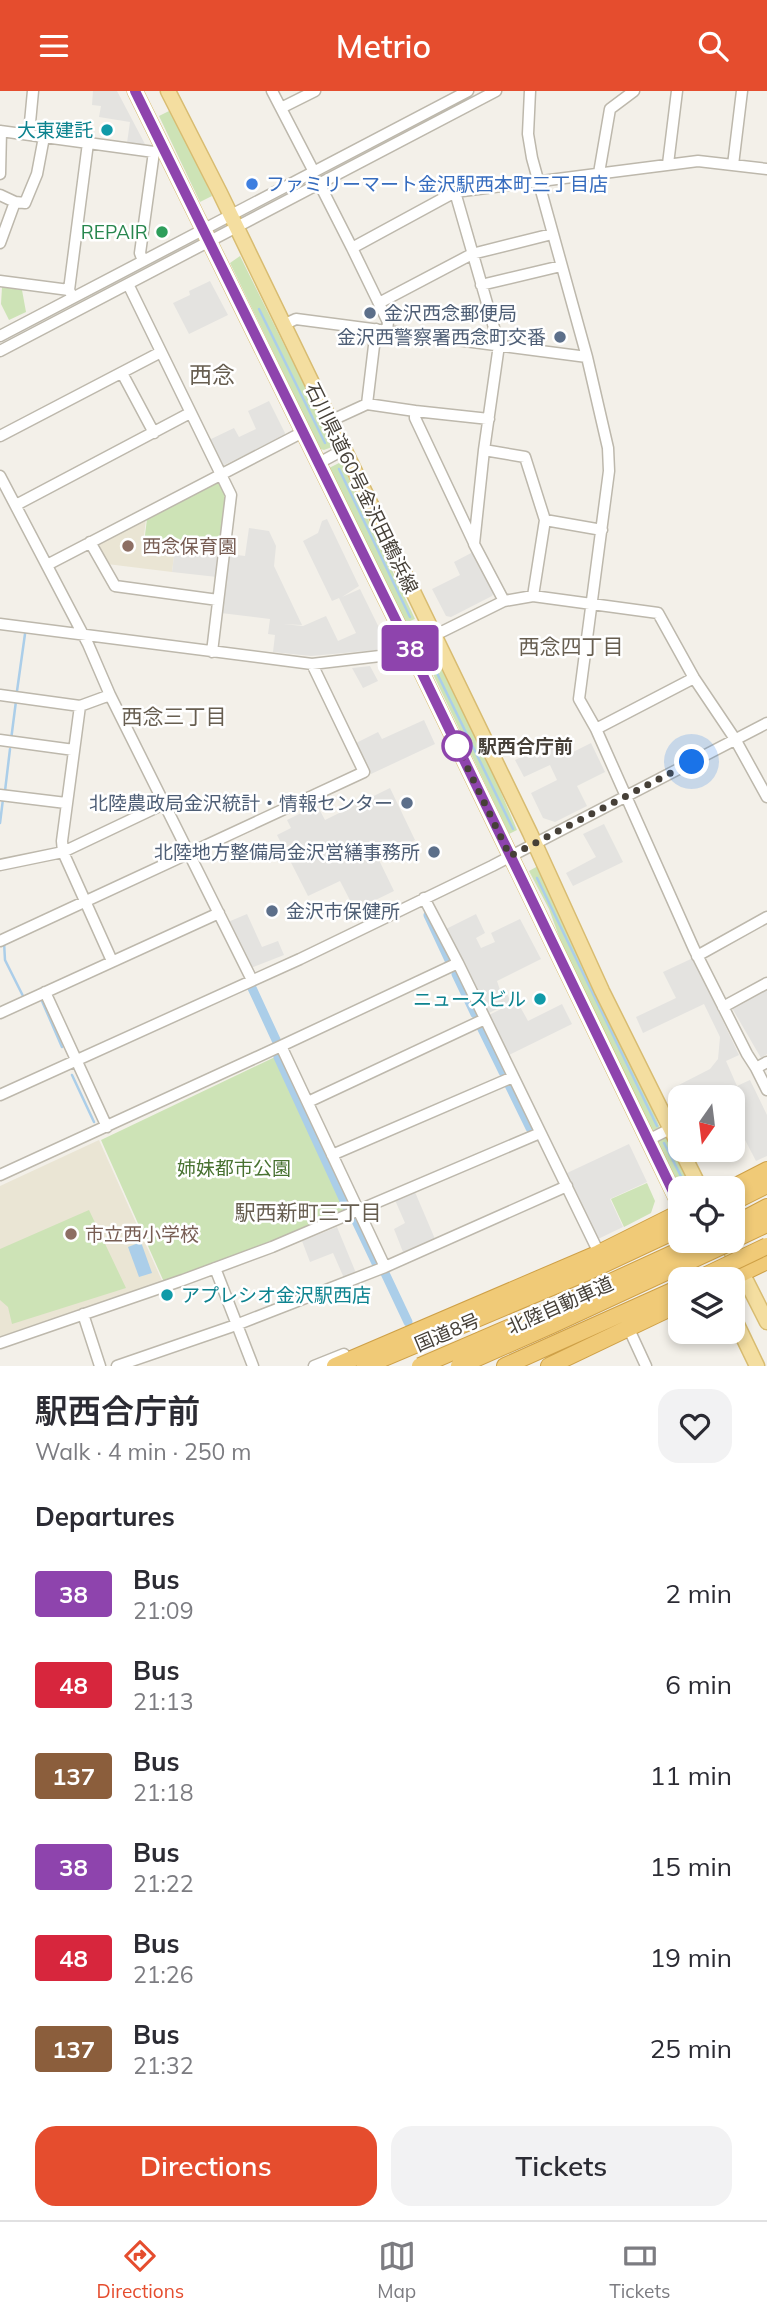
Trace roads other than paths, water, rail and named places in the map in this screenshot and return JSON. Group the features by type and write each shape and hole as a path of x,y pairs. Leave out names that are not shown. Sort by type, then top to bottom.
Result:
{"highway":[{"path":"745,1182 767,1171"},
{"path":"745,1196 767,1185"},
{"path":"745,1219 767,1207"},
{"path":"335,1366 599,1253 668,1217"},
{"name":"北陸自動車道","path":"745,1235 767,1223"},
{"name":"国道8号","path":"365,1366 583,1274 668,1234"},
{"path":"723,1267 767,1246"},
{"name":"北陸自動車道","path":"420,1366 544,1313 672,1253"},
{"name":"北陸自動車道","path":"458,1366 707,1253"},
{"path":"745,1272 767,1261"},
{"path":"505,1366 668,1293"},
{"path":"550,1366 668,1309"}],"main road":[{"name":"石川県道60号金沢田鶴浜線","path":"135,91 159,150 207,235 668,1182"},
{"name":"石川県道60号金沢田鶴浜線","path":"168,91 535,843 602,991 668,1125"},
{"path":"745,1289 767,1322"},
{"path":"745,1341 757,1366"}],"street":[{"path":"29,134 33,91"},
{"path":"272,91 314,172"},
{"path":"281,108 315,91"},
{"path":"233,222 449,95 468,91"},
{"path":"0,336 71,294 319,183 496,91"},
{"path":"530,91 528,134 538,181 587,356 608,448 609,471 579,699 596,729 697,956 767,1090"},
{"path":"598,173 610,109 635,91"},
{"path":"668,164 677,91"},
{"path":"733,165 742,91"},
{"path":"0,174 1,131 159,150 139,253 144,261"},
{"path":"381,136 387,148"},
{"path":"0,195 25,203 37,174 44,137"},
{"path":"80,309 71,294 88,143"},
{"path":"352,248 455,192 698,161 767,169"},
{"path":"319,183 388,321 382,330 367,404"},
{"path":"455,192 499,345 474,544"},
{"path":"0,243 15,202"},
{"path":"379,303 472,254 552,234"},
{"path":"0,351 128,284 207,235"},
{"path":"481,285 561,266"},
{"path":"0,281 71,294"},
{"path":"128,284 231,500 212,652"},
{"path":"283,325 296,319 587,356"},
{"path":"0,436 161,352"},
{"path":"122,373 154,433"},
{"path":"330,421 367,404 489,419"},
{"path":"415,411 415,418 474,544 504,601"},
{"path":"16,505 190,413"},
{"path":"47,565 303,432"},
{"path":"319,463 343,450"},
{"path":"484,450 525,457 545,520 533,596"},
{"path":"0,476 83,635 110,695 252,980"},
{"path":"545,520 602,530"},
{"path":"90,542 115,586 218,600"},
{"path":"0,624 312,664 397,654 504,601 533,596 658,613 694,678 735,739 767,797"},
{"path":"0,941 364,772 312,664"},
{"path":"596,729 694,678"},
{"path":"0,695 80,706 110,695"},
{"path":"80,706 66,803 63,852 112,961"},
{"path":"0,1095 77,1062 424,898 767,723"},
{"path":"0,740 74,750"},
{"path":"0,795 66,803"},
{"path":"0,865 63,852 164,804"},
{"path":"424,898 599,1253"},
{"path":"0,1013 219,913"},
{"path":"697,956 767,917"},
{"path":"0,1175 458,963"},
{"path":"723,1007 767,983"},
{"path":"46,992 107,1127"},
{"path":"308,1102 485,1019"},
{"path":"281,1046 385,1267"},
{"path":"756,1068 767,1062"},
{"path":"332,1155 513,1077"},
{"path":"648,1140 668,1130"},
{"path":"0,1343 215,1268 358,1211 540,1133"},
{"path":"117,1366 236,1325 385,1267 567,1186"},
{"path":"215,1268 253,1366"},
{"path":"83,1314 100,1366"},
{"path":"628,1327 646,1366"},
{"path":"314,1366 358,1348 411,1333"}],"water":[{"path":"141,1242 152,1273 139,1277 128,1247"}],"waterway":[{"path":"259,309 325,443"},
{"path":"339,469 410,617"},
{"path":"17,691 25,634"},
{"path":"432,663 513,829"},
{"path":"11,740 16,701"},
{"path":"5,791 10,749"},
{"path":"0,823 3,799"},
{"path":"537,878 657,1126"},
{"path":"428,915 449,960"},
{"path":"4,942 5,960 24,998"},
{"path":"456,974 475,1014"},
{"path":"252,988 277,1042"},
{"path":"42,1001 62,1047"},
{"path":"481,1027 503,1072"},
{"path":"278,1057 347,1207"},
{"path":"72,1075 94,1122"},
{"path":"509,1085 530,1128"},
{"path":"664,1143 681,1176"},
{"path":"356,1221 376,1263"},
{"path":"384,1271 408,1322"}],"place":[{"name":"大東建託","path":"107,130"},
{"name":"ファミリーマート金沢駅西本町三丁目店","path":"252,184"},
{"name":"REPAIR","path":"162,232"},
{"name":"金沢西念郵便局","path":"370,313"},
{"name":"金沢西警察署西念町交番","path":"560,337"},
{"name":"西念保育園","path":"128,546"},
{"name":"駅西合庁前","path":"457,746"},
{"name":"北陸農政局金沢統計・情報センター","path":"407,803"},
{"name":"北陸地方整備局金沢営繕事務所","path":"434,852"},
{"name":"金沢市保健所","path":"272,911"},
{"name":"ニュースビル","path":"540,999"},
{"name":"市立西小学校","path":"71,1234"},
{"name":"アプレシオ金沢駅西店","path":"167,1295"}],"district":[{"name":"西念","path":"212,374"},
{"name":"西念四丁目","path":"571,646"},
{"name":"西念三丁目","path":"174,716"},
{"name":"駅西新町三丁目","path":"308,1212"}],"park label":[{"name":"姉妹都市公園","path":"234,1168"}]}
